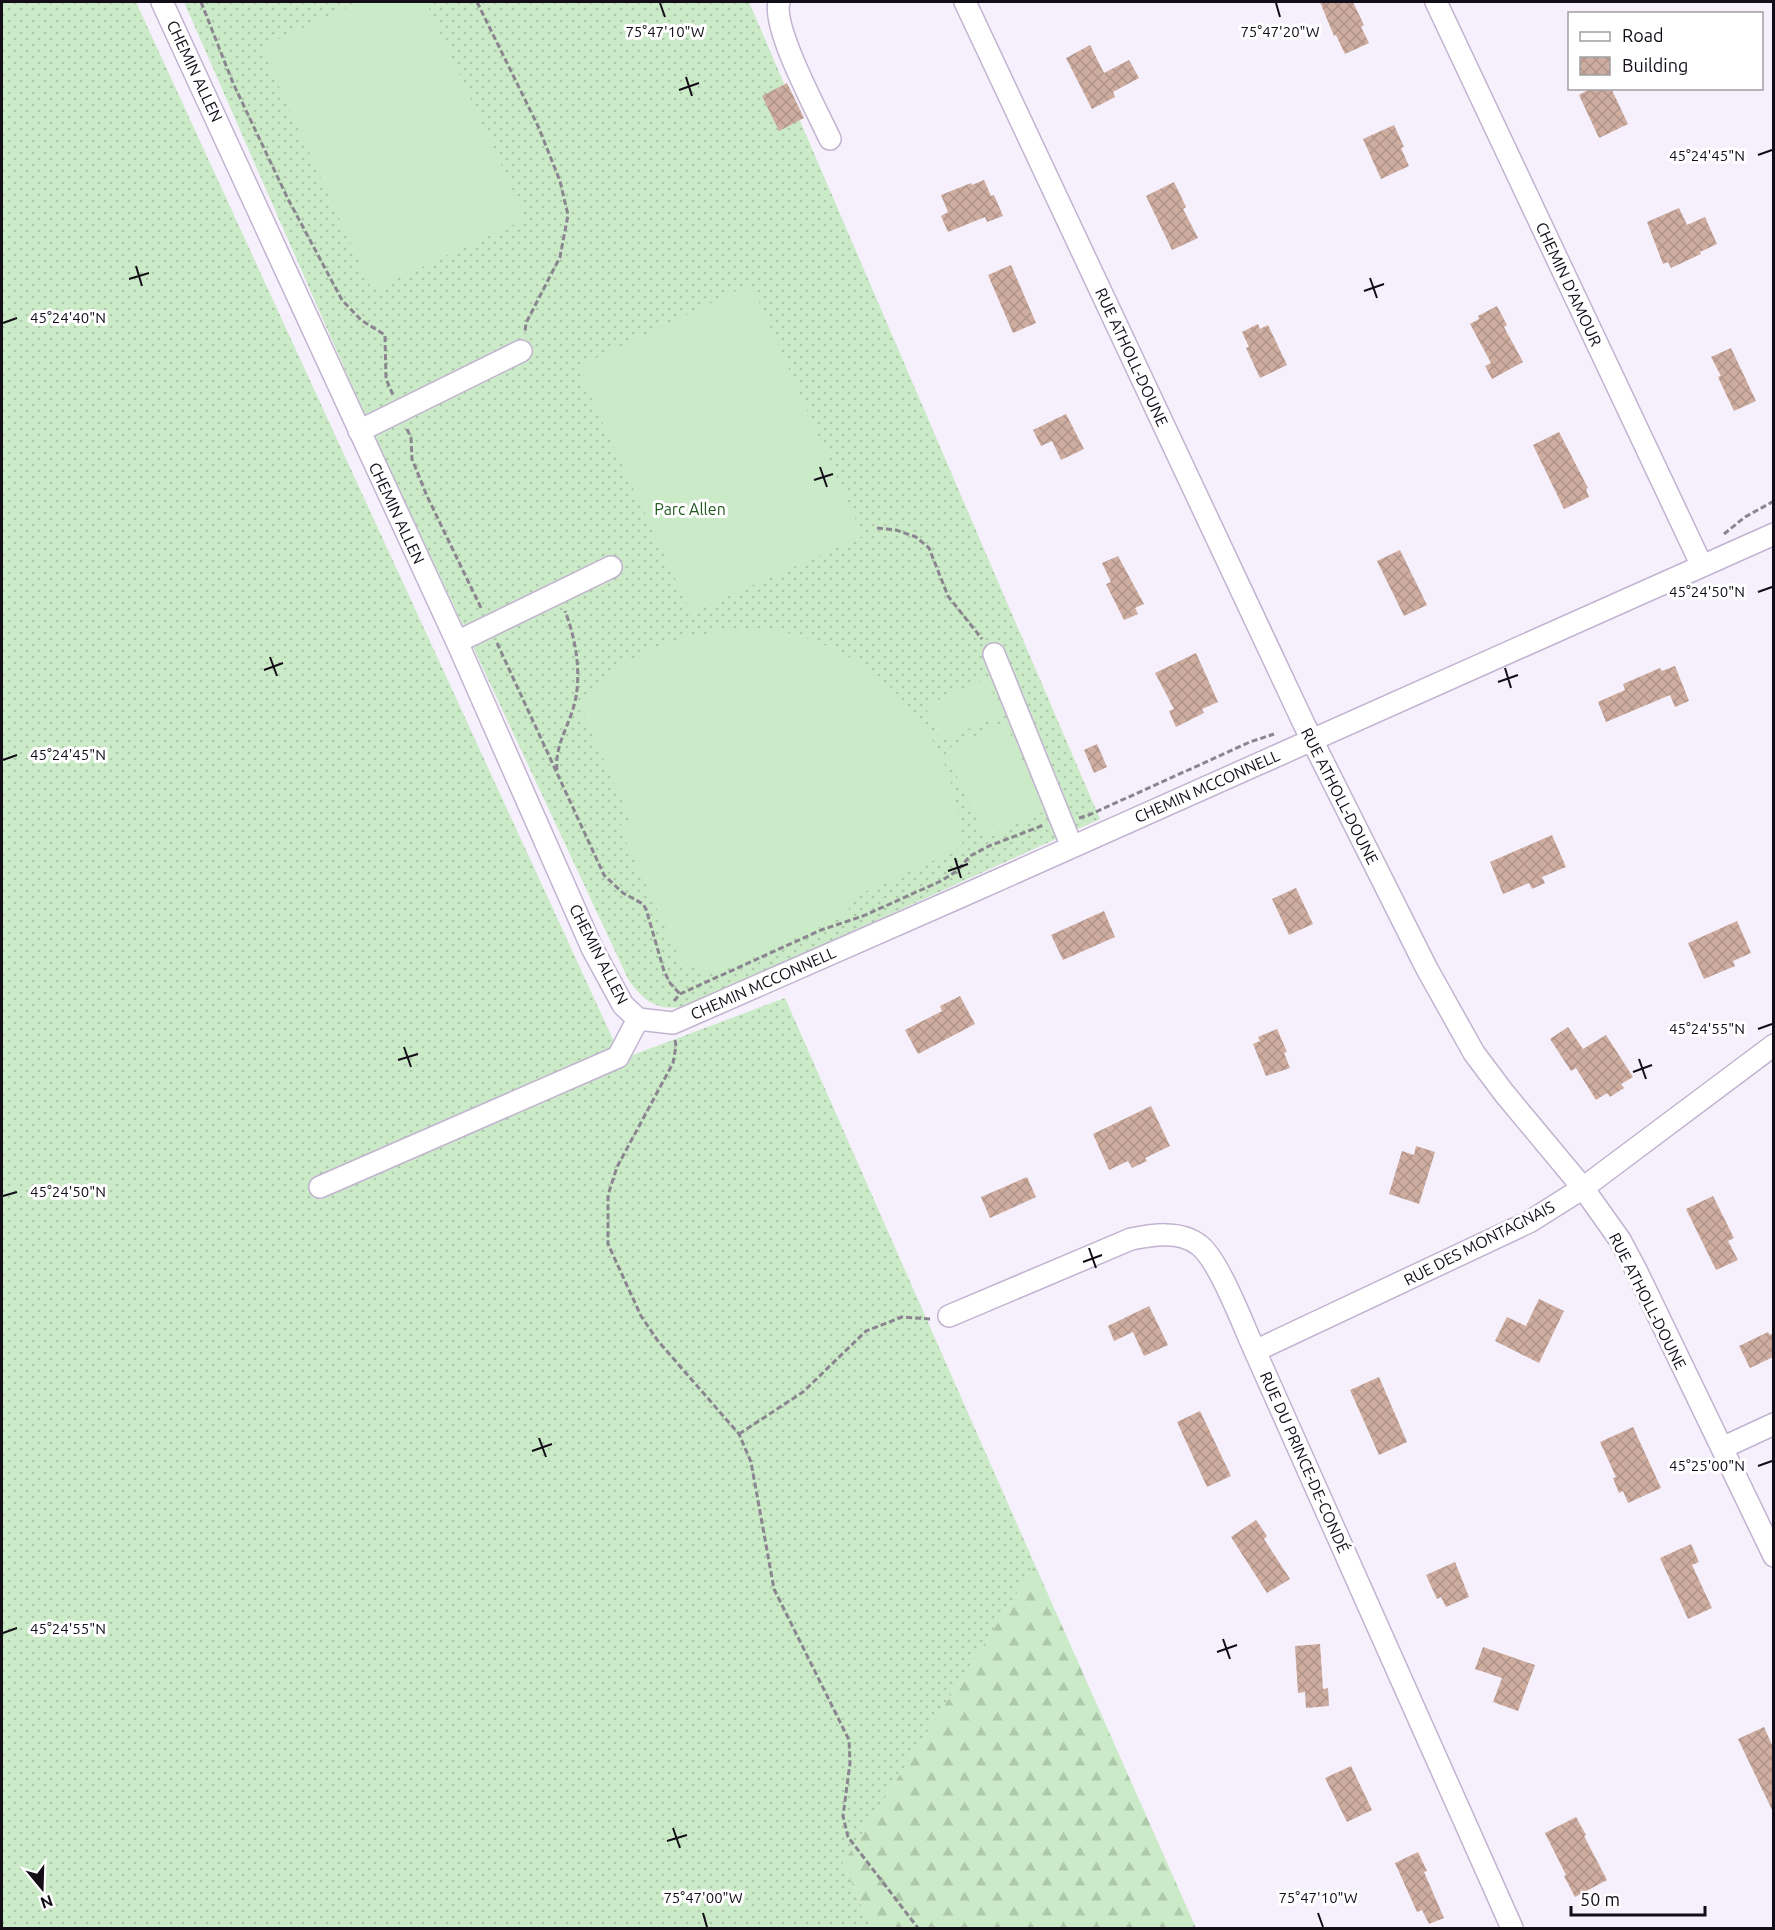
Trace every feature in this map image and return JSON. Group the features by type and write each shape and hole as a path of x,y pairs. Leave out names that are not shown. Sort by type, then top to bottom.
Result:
{"street":[{"name":"CHEMIN ALLEN","path":"162,2 457,642 592,948 623,1005 638,1019"},
{"path":"779,2 782,33 830,139"},
{"name":"RUE ATHOLL-DOUNE","path":"965,2 1308,732 1427,969 1474,1053 1583,1188 1620,1240 1773,1556"},
{"name":"CHEMIN D'AMOUR","path":"1436,2 1702,566"},
{"path":"359,431 521,351"},
{"name":"CHEMIN MCCONNELL","path":"638,1019 673,1023 1072,847 1308,732 1773,534"},
{"path":"457,642 611,567"},
{"path":"994,654 1072,847"},
{"path":"320,1187 618,1056 638,1019"},
{"name":"RUE DES MONTAGNAIS","path":"1255,1351 1529,1222 1583,1188 1773,1045"},
{"name":"RUE DU PRINCE-DE-CONDÉ","path":"950,1316 1131,1239 1156,1234 1181,1237 1198,1244 1214,1261 1512,1929"},
{"path":"1722,1448 1773,1424"}],"path":[{"path":"201,2 233,83 288,199 342,300 361,320 385,335 386,379 411,438 412,459 427,496 604,875 623,893 642,904 646,909 664,971 670,983 680,994"},
{"path":"477,2 537,126 560,181 568,214 560,257 526,323 521,351"},
{"path":"1722,536 1745,517 1773,501"},
{"path":"878,528 896,530 916,537 929,548 948,596 994,654"},
{"path":"557,773 556,758 559,745 572,714 578,684 578,666 569,621 558,593"},
{"path":"918,1929 848,1837 843,1816 850,1764 849,1740 774,1589 751,1462 739,1434 658,1341 641,1316 608,1244 608,1195 617,1167 673,1063 676,1046 672,1003 680,994 821,930 863,916 941,881 957,872 970,856 989,846 1051,822 1062,822 1089,815 1250,742 1308,732"},
{"path":"739,1434 802,1392 866,1331 902,1317 934,1319 950,1316"}],"green space":[{"path":"2,2 136,2 622,1059 785,998 1035,1565 843,1863 871,1928 2,1928"},
{"name":"Parc Allen","path":"184,2 749,2 1100,819 688,1006 661,1006 642,995 629,981 367,420"},
{"path":"359,2 426,2 526,219 372,290 261,47"},
{"path":"751,284 863,536 691,613 577,367"},
{"path":"732,630 769,630 797,635 824,645 874,674 896,693 915,714 944,763 954,794 963,847 845,901 851,913 716,974 681,962 619,826 631,820 578,703 613,672 648,651 686,638"},
{"path":"986,678 1002,714 941,741 925,706"},
{"path":"1005,722 1045,811 985,838 945,750"},
{"path":"1035,1565 1196,1928 871,1928 843,1863"}],"building":[{"path":"1320,2 1353,2 1364,25 1361,27 1369,43 1345,54 1336,35 1334,36"},
{"path":"1090,45 1104,73 1129,60 1139,78 1113,92 1115,97 1092,109 1066,58"},
{"path":"787,83 804,118 779,131 762,96"},
{"path":"1588,90 1612,90 1628,124 1599,138 1579,95"},
{"path":"1394,125 1404,147 1401,148 1409,166 1381,179 1363,139"},
{"path":"984,180 991,196 994,195 1003,216 987,222 985,217 948,232 941,216 948,212 941,195"},
{"path":"1174,182 1186,207 1183,209 1198,238 1172,250 1146,196"},
{"path":"1679,208 1687,225 1705,217 1717,244 1671,268 1668,262 1663,264 1647,222"},
{"path":"1011,265 1036,323 1013,333 988,275"},
{"path":"1497,306 1507,325 1504,327 1523,362 1492,379 1485,366 1491,363 1470,324 1479,319 1478,316"},
{"path":"1258,324 1260,329 1268,325 1287,365 1260,378 1246,348 1249,347 1242,332"},
{"path":"1731,348 1756,401 1734,411 1711,357"},
{"path":"1066,414 1084,449 1061,460 1052,441 1041,446 1033,430"},
{"path":"1559,432 1588,488 1586,489 1589,497 1564,509 1533,445"},
{"path":"1400,550 1427,605 1404,616 1377,561"},
{"path":"1118,556 1144,604 1135,608 1138,614 1124,620 1106,584 1111,582 1102,563"},
{"path":"1196,653 1218,702 1202,709 1204,713 1176,727 1169,711 1174,709 1155,673"},
{"path":"1675,666 1689,701 1675,707 1670,695 1606,722 1598,702 1625,690 1623,684 1660,668 1662,671"},
{"path":"1097,744 1107,767 1094,773 1084,750"},
{"path":"1552,835 1566,867 1542,877 1545,883 1532,889 1529,883 1503,894 1490,862"},
{"path":"1296,888 1313,924 1289,935 1272,899"},
{"path":"1104,911 1115,937 1063,960 1051,935"},
{"path":"1737,921 1751,953 1733,961 1735,966 1704,979 1688,943"},
{"path":"960,996 975,1024 918,1054 905,1030 942,1011 940,1006"},
{"path":"1568,1027 1583,1049 1606,1035 1633,1077 1621,1084 1624,1088 1610,1097 1607,1093 1596,1100 1576,1068 1571,1071 1550,1039"},
{"path":"1277,1029 1287,1052 1284,1053 1290,1068 1266,1076 1253,1044 1260,1041 1258,1037"},
{"path":"1151,1106 1170,1146 1145,1158 1147,1161 1132,1168 1128,1161 1109,1170 1093,1134"},
{"path":"1416,1146 1435,1152 1419,1204 1389,1194 1402,1151 1414,1155"},
{"path":"1027,1177 1036,1197 990,1218 981,1197"},
{"path":"1713,1196 1734,1238 1728,1241 1738,1260 1716,1270 1686,1209"},
{"path":"1539,1299 1564,1311 1539,1363 1495,1341 1507,1317 1526,1326"},
{"path":"1149,1306 1168,1345 1144,1356 1133,1332 1114,1341 1108,1326"},
{"path":"1768,1332 1770,1335 1773,1333 1773,1357 1750,1368 1739,1346"},
{"path":"1379,1377 1407,1442 1379,1455 1350,1390"},
{"path":"1200,1411 1231,1476 1207,1487 1177,1422"},
{"path":"1633,1427 1661,1488 1628,1503 1623,1491 1619,1493 1613,1478 1616,1477 1600,1442"},
{"path":"1256,1520 1267,1536 1264,1539 1290,1579 1267,1593 1231,1537"},
{"path":"1691,1544 1699,1562 1692,1565 1712,1608 1688,1619 1660,1558"},
{"path":"1455,1562 1469,1597 1446,1607 1441,1597 1437,1599 1426,1575"},
{"path":"1320,1644 1323,1689 1328,1688 1329,1706 1306,1708 1305,1692 1298,1693 1295,1646"},
{"path":"1483,1647 1535,1665 1518,1711 1493,1702 1502,1678 1475,1669"},
{"path":"1764,1727 1773,1747 1773,1812 1738,1739"},
{"path":"1351,1766 1372,1810 1347,1822 1325,1778"},
{"path":"1576,1817 1607,1880 1575,1897 1545,1833"},
{"path":"1418,1852 1444,1918 1429,1924 1422,1910 1417,1912 1395,1863"}]}
